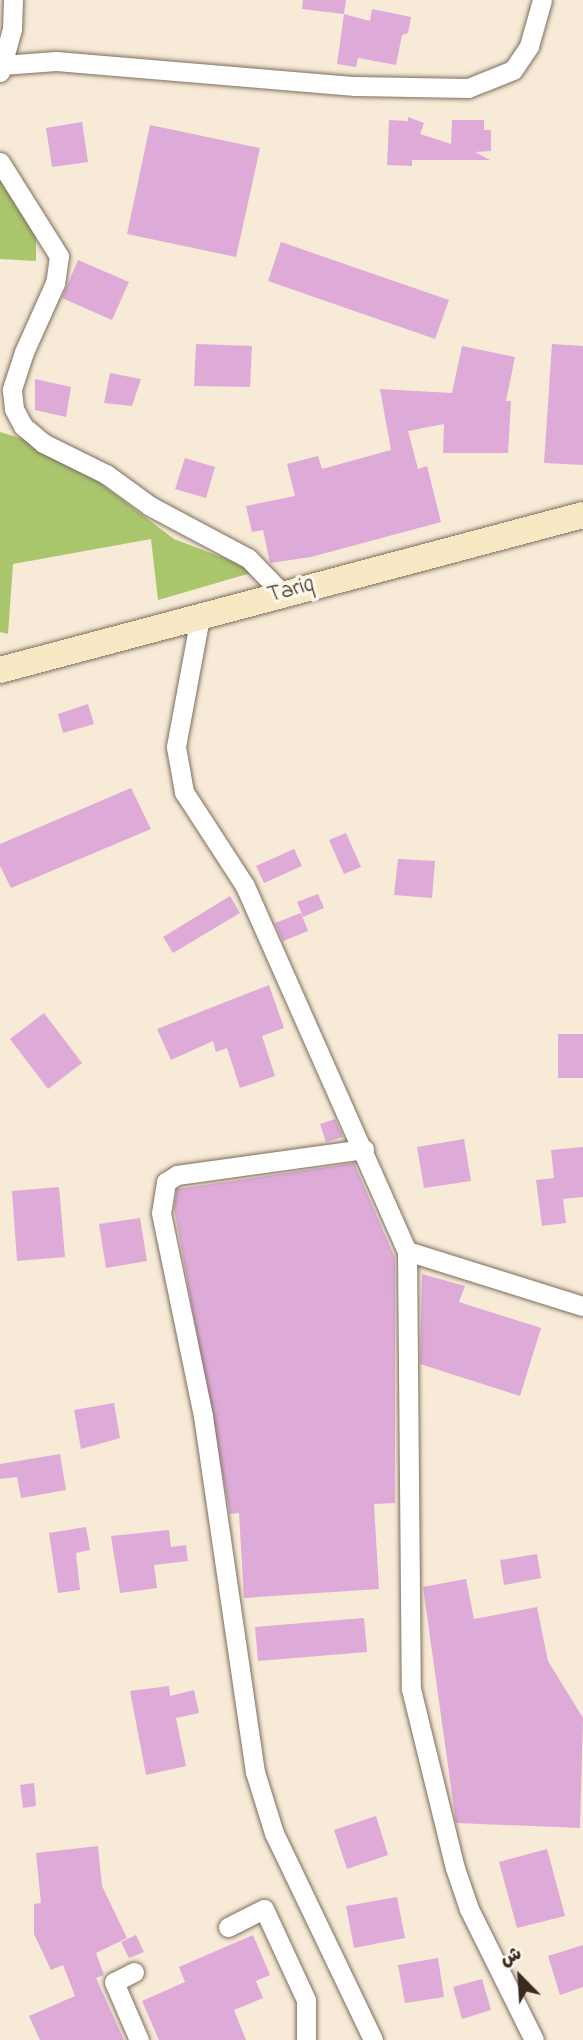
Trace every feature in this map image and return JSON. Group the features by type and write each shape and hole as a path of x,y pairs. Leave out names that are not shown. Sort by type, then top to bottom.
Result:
{"main road":[{"name":"Tariq","path":"0,670 583,515"}],"street":[{"path":"13,0 12,29 1,69 56,61 355,86 468,88 513,70 529,46 542,0"},
{"path":"0,162 59,256 55,283 32,330 12,390 14,409 23,426 43,443 106,474 150,506 248,558 282,593"},
{"path":"200,617 176,747 184,792 245,886 407,1251 413,1702 455,1868 469,1909 534,2040"},
{"path":"364,1149 177,1175 166,1182 161,1213 214,1476 255,1772 274,1833 373,2040"},
{"path":"407,1251 583,1306"},
{"path":"228,1927 264,1909 306,2000 306,2040"},
{"path":"134,1972 114,1982 139,2040"}],"green space":[{"path":"0,169 36,219 36,261 0,259"},
{"path":"0,432 54,448 174,539 258,571 158,600 151,539 13,564 8,634 0,632"}],"building":[{"path":"303,0 346,0 344,14 302,9"},
{"path":"372,9 411,17 408,33 402,35 396,65 358,58 356,67 337,64 344,14 370,21"},
{"path":"408,117 424,123 420,134 451,144 452,120 484,120 484,130 491,130 491,151 475,152 490,160 412,160 412,166 387,165 389,120 408,121"},
{"path":"82,122 88,162 52,167 46,128"},
{"path":"150,125 260,148 236,257 127,234"},
{"path":"281,242 449,300 435,339 268,281"},
{"path":"78,260 129,282 112,320 62,298"},
{"path":"196,344 252,346 250,387 194,386"},
{"path":"552,344 583,346 583,465 544,463"},
{"path":"462,346 515,357 506,401 511,401 508,453 443,453 444,424 408,431 418,469 427,466 441,522 311,557 270,563 263,530 252,532 246,506 295,496 287,464 318,456 322,469 391,450 380,389 452,393"},
{"path":"110,373 141,379 132,406 104,403"},
{"path":"35,379 71,387 66,417 35,410"},
{"path":"185,458 215,467 206,498 175,489"},
{"path":"88,704 94,724 63,733 58,714"},
{"path":"131,788 151,829 11,888 0,866 0,844"},
{"path":"346,833 361,867 344,874 329,840"},
{"path":"294,849 302,866 264,883 256,866"},
{"path":"398,859 435,861 432,898 394,895"},
{"path":"318,894 324,908 303,917 297,902"},
{"path":"230,896 240,913 173,953 163,937"},
{"path":"301,913 308,931 283,941 275,923"},
{"path":"269,985 284,1028 262,1036 275,1076 240,1088 227,1048 216,1052 213,1041 171,1060 157,1029"},
{"path":"44,1013 82,1063 48,1089 10,1039"},
{"path":"558,1034 583,1034 583,1078 558,1078"},
{"path":"335,1119 343,1137 326,1142 320,1124"},
{"path":"464,1139 471,1181 424,1188 417,1147"},
{"path":"583,1147 583,1197 563,1199 566,1223 542,1226 536,1180 554,1178 551,1150"},
{"path":"354,1163 395,1258 395,1503 374,1504 379,1589 244,1598 239,1513 230,1514 174,1208 177,1189"},
{"path":"59,1187 65,1257 17,1261 12,1191"},
{"path":"140,1218 147,1261 106,1268 99,1224"},
{"path":"422,1274 465,1286 459,1302 541,1328 520,1396 420,1364"},
{"path":"114,1403 120,1438 81,1449 74,1410"},
{"path":"60,1454 66,1490 21,1498 17,1477 0,1479 0,1464"},
{"path":"86,1527 90,1550 76,1553 80,1590 58,1593 49,1533"},
{"path":"169,1530 171,1547 186,1545 188,1561 154,1565 157,1588 120,1593 111,1536"},
{"path":"537,1554 541,1578 504,1585 500,1560"},
{"path":"466,1579 474,1619 537,1607 548,1661 583,1718 580,1828 456,1823 423,1587"},
{"path":"364,1618 367,1652 258,1661 255,1627"},
{"path":"169,1686 170,1696 194,1690 199,1713 176,1718 186,1766 146,1775 130,1691"},
{"path":"34,1783 36,1806 23,1808 20,1785"},
{"path":"376,1816 388,1855 347,1869 334,1830"},
{"path":"98,1846 102,1886 127,1938 96,1953 104,1975 96,1978 124,2040 40,2040 29,2016 75,1996 63,1965 51,1970 34,1934 34,1904 41,1903 36,1853"},
{"path":"547,1849 565,1916 517,1928 499,1862"},
{"path":"397,1897 405,1938 354,1948 346,1906"},
{"path":"136,1935 144,1952 129,1958 121,1942"},
{"path":"253,1935 270,1975 256,1981 263,1998 234,2010 246,2040 159,2040 142,2001 185,1982 179,1967"},
{"path":"583,1945 583,1987 560,1995 548,1956"},
{"path":"438,1958 444,1997 405,2003 398,1965"},
{"path":"482,1979 491,2010 462,2019 453,1987"}]}
